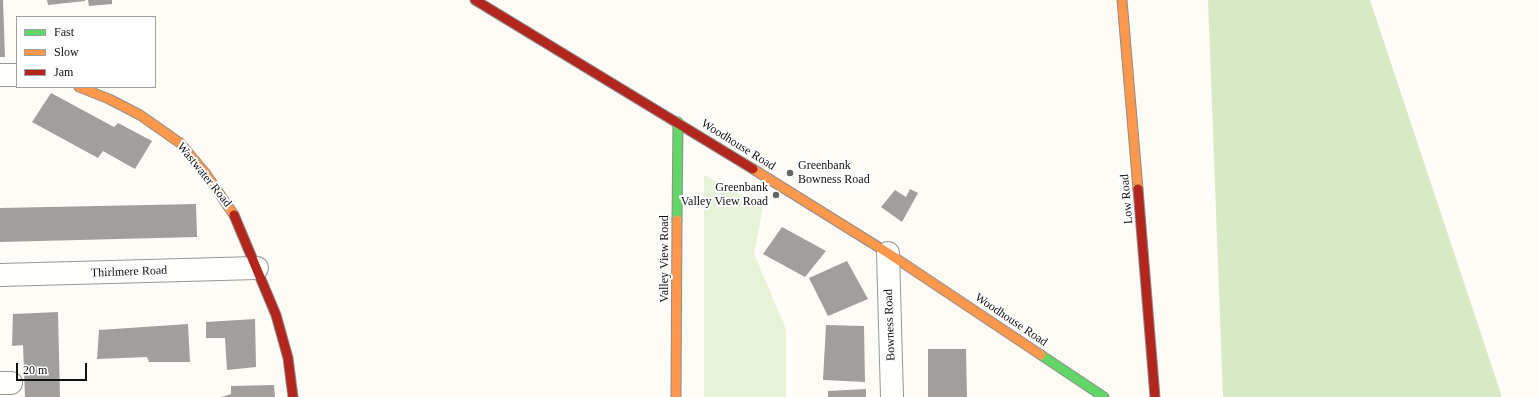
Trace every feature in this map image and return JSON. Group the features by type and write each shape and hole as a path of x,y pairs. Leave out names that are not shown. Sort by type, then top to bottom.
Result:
{"street":[{"name":"Woodhouse Road","path":"475,0 678,122 888,253 1104,397"},
{"name":"Low Road","path":"1122,0 1155,397"},
{"path":"0,75 16,75"},
{"name":"Wastwater Road","path":"82,88 109,99 140,115 180,143 206,174 232,210 276,314 288,358 293,397"},
{"name":"Valley View Road","path":"676,397 678,122"},
{"name":"Bowness Road","path":"888,253 892,397"},
{"name":"Thirlmere Road","path":"0,276 257,268"}],"green space":[{"path":"1208,0 1370,0 1502,397 1223,397"},
{"path":"704,175 763,207 754,254 786,329 786,397 704,397"}],"building":[{"path":"0,0 3,0 5,57 0,57"},
{"path":"47,0 85,0 85,1 48,5"},
{"path":"88,0 112,0 112,4 89,6"},
{"path":"51,93 114,127 118,123 152,141 135,169 103,151 98,158 32,122"},
{"path":"910,189 918,193 902,222 881,207 895,190 906,197"},
{"path":"196,204 197,237 0,242 0,208"},
{"path":"782,227 826,251 805,277 763,254"},
{"path":"847,261 868,299 828,316 809,278"},
{"path":"58,312 60,397 25,397 23,345 12,346 13,314"},
{"path":"255,319 256,367 227,370 225,338 206,338 206,322"},
{"path":"188,324 190,362 149,362 147,357 97,359 99,330"},
{"path":"826,325 864,326 865,382 823,380"},
{"path":"928,349 966,349 967,397 928,397"},
{"path":"274,385 275,397 221,397 231,394 231,386"},
{"path":"866,389 866,397 828,397 828,391"}],"traffic: fast":[{"path":"677,220 678,122"},
{"path":"1041,355 1104,397"}],"traffic: slow":[{"path":"1122,0 1138,189"},
{"path":"82,88 109,99 140,115 180,143 206,174 234,215"},
{"path":"753,169 888,253 1041,355"},
{"path":"676,397 677,220"}],"traffic: jam":[{"path":"475,0 753,169"},
{"path":"1138,189 1155,397"},
{"path":"234,215 276,315 288,358 293,397"}],"place":[{"name":"Greenbank Bowness Road","path":"790,173"},
{"name":"Greenbank Valley View Road","path":"776,195"}]}
